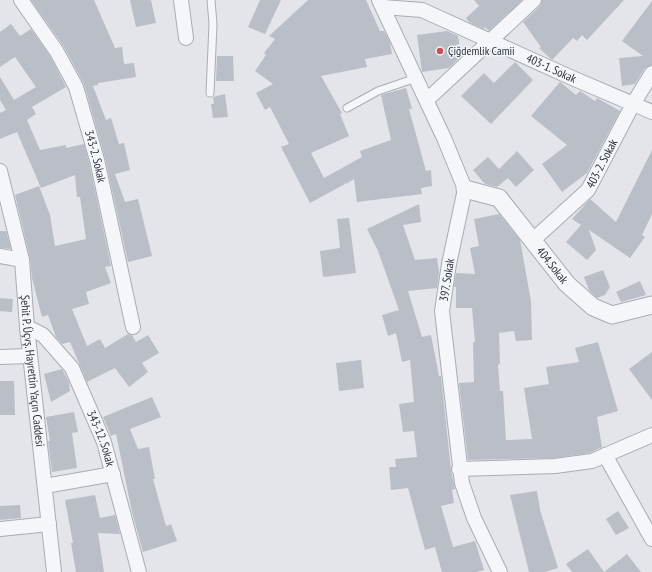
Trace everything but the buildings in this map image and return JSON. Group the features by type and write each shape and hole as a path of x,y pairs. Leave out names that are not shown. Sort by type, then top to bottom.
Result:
{"street":[{"name":"343-2. Sokak","path":"21,0 57,52 76,87 97,160 132,327"},
{"path":"181,0 186,38"},
{"path":"427,100 534,0"},
{"path":"381,4 427,100 465,189"},
{"name":"403-1. Sokak","path":"381,4 422,10 652,112"},
{"name":"403-2. Sokak","path":"533,240 588,190 633,104 652,73"},
{"name":"Şehit P. Üçvş. Hayrettin Yaçın Caddesi","path":"0,171 22,260 27,327 54,572"},
{"name":"404.Sokak","path":"465,189 499,198 567,284 593,307 612,315 652,305"},
{"name":"397. Sokak","path":"465,189 449,264 442,311 460,469 474,518 500,572"},
{"path":"0,256 22,260"},
{"name":"343-12. Sokak","path":"27,327 43,335 72,368 104,442 139,572"},
{"path":"0,357 30,356"},
{"path":"460,469 555,466 592,461 652,435"},
{"path":"606,455 652,539"},
{"path":"44,486 113,474"},
{"path":"0,529 49,524"}],"lane":[{"path":"210,93 213,24 211,0"},
{"path":"347,108 378,91 416,78"}],"place":[{"name":"Çiğdemlik Camii","path":"440,51"}]}
